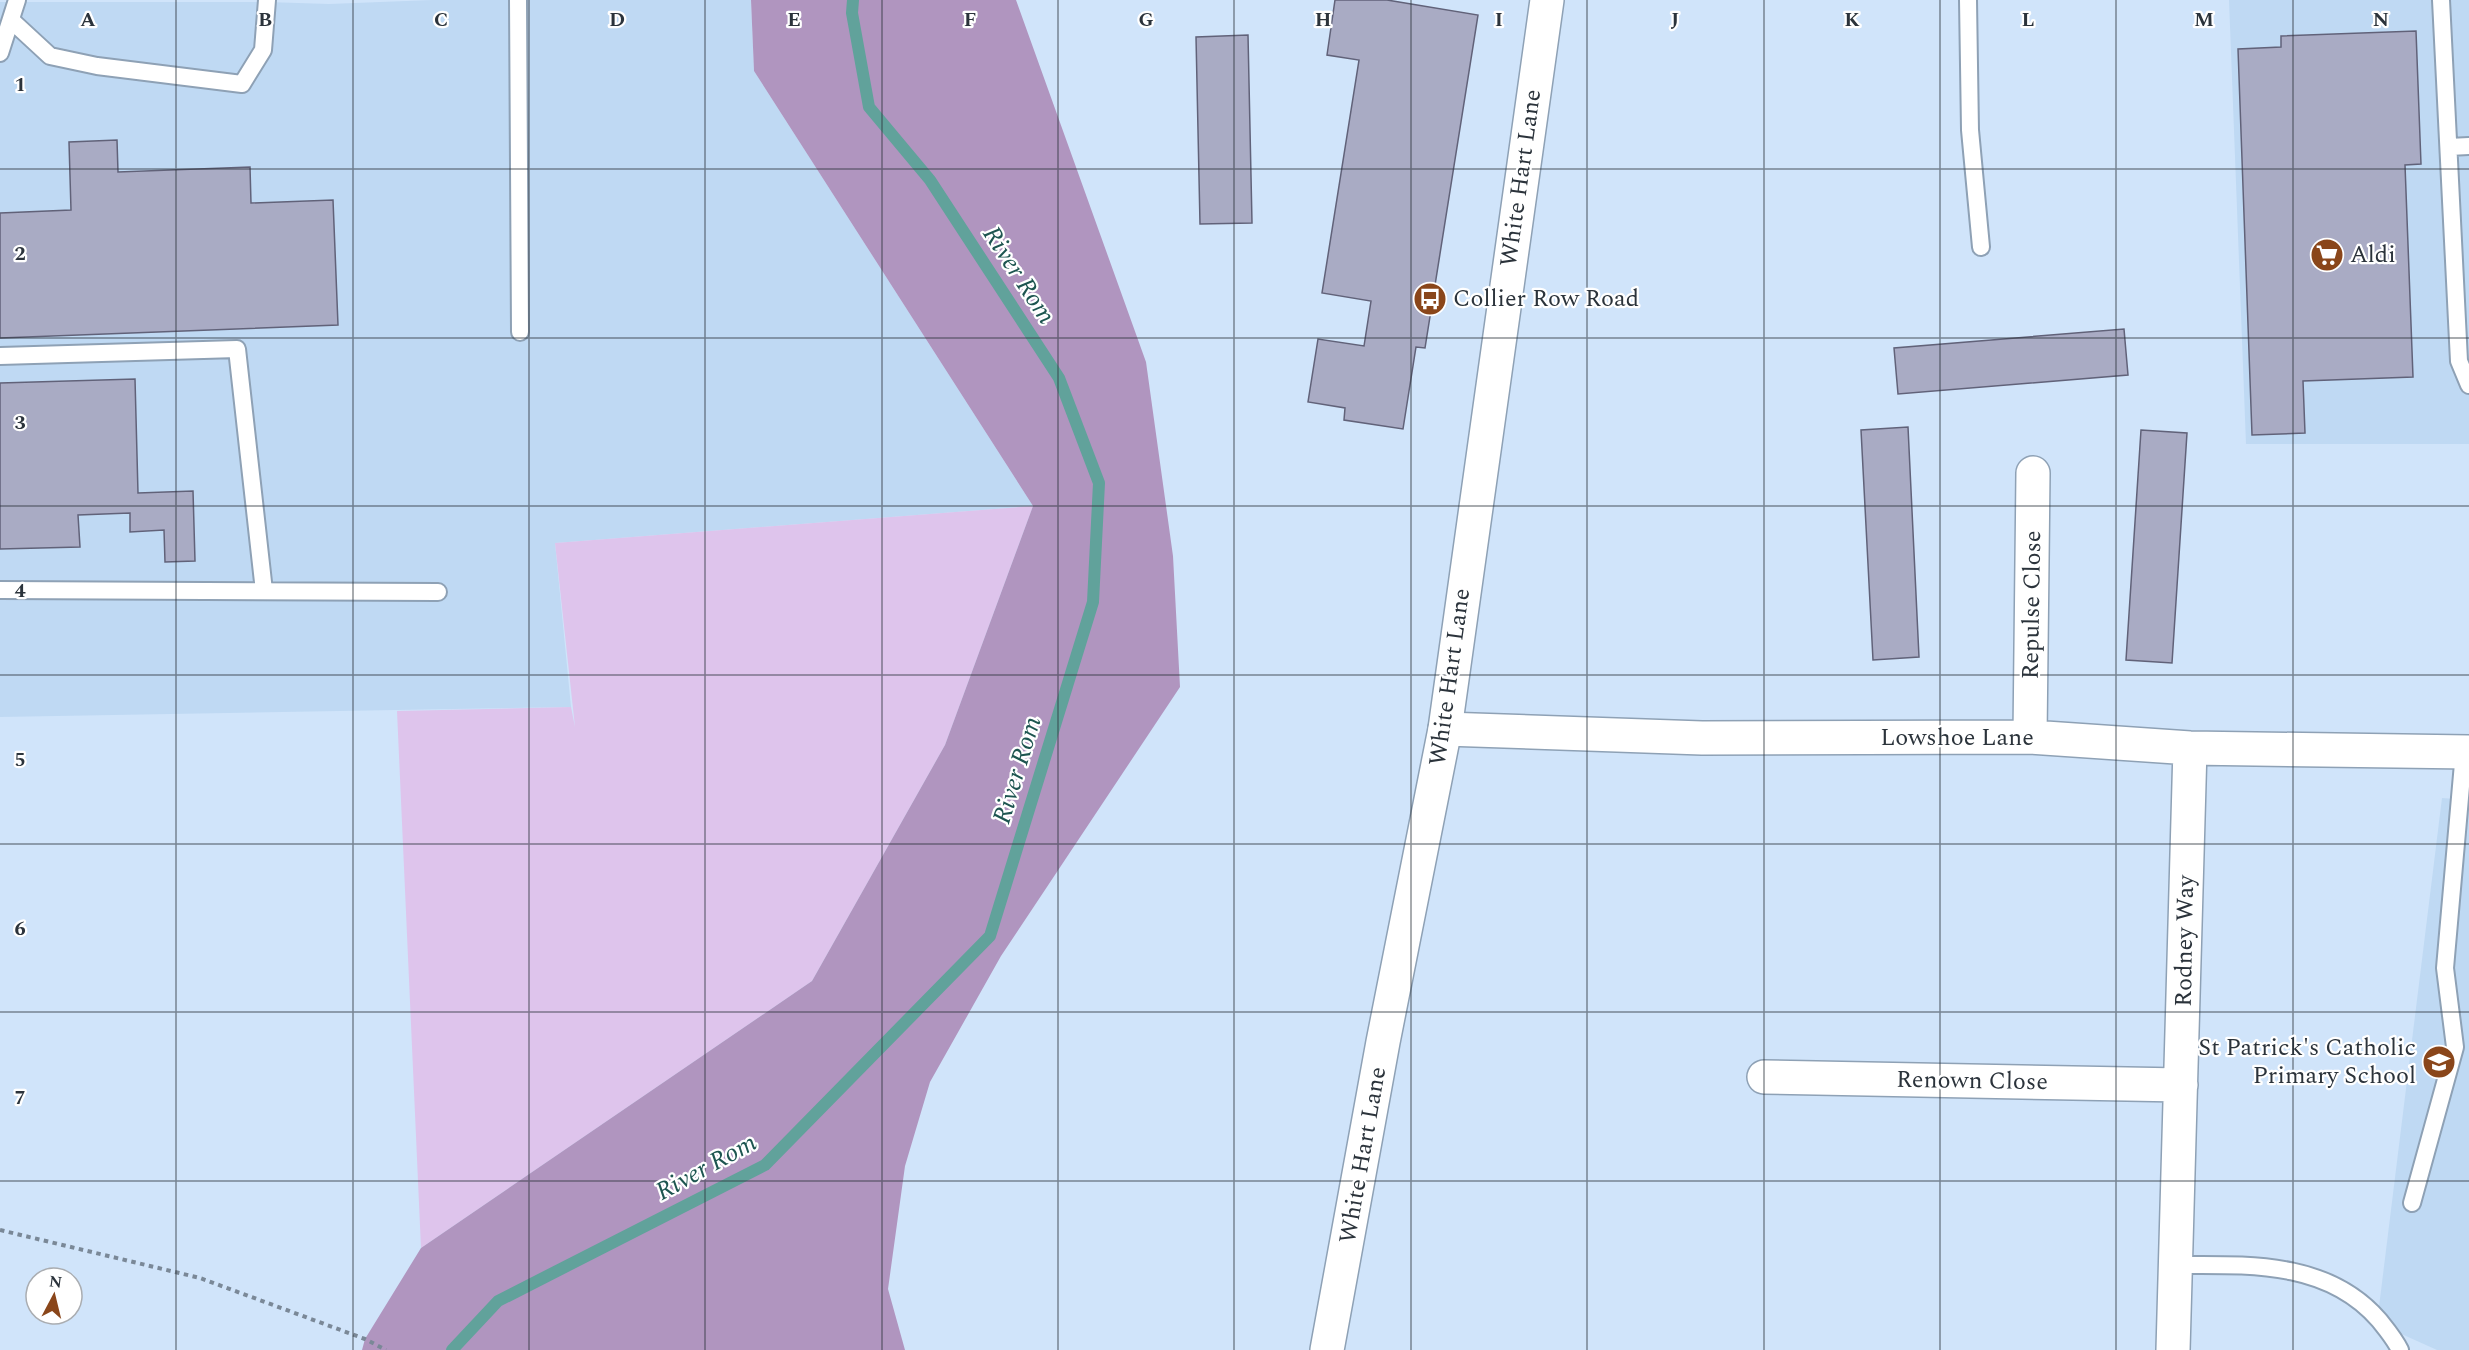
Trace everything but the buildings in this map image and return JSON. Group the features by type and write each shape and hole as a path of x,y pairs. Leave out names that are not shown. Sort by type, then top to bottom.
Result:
{"street":[{"name":"White Hart Lane","path":"1327,1350 1383,1042 1445,729 1546,0"},
{"name":"Repulse Close","path":"2030,737 2033,473"},
{"name":"Lowshoe Lane","path":"1445,729 1702,738 2030,737 2190,748 2467,752"},
{"name":"Rodney Way","path":"2173,1350 2190,748"},
{"name":"Renown Close","path":"1764,1077 2181,1085"}],"lane":[{"path":"0,53 17,0"},
{"path":"11,20 50,56 97,66 242,84 263,50 267,0"},
{"path":"518,0 520,332"},
{"path":"1968,0 1970,130 1981,247"},
{"path":"2441,0 2459,361 2469,385"},
{"path":"2449,147 2469,146"},
{"path":"0,356 237,349 264,591"},
{"path":"0,590 438,592"},
{"path":"2412,1203 2455,1047 2445,968 2467,752"},
{"path":"2175,1265 2273,1268 2301,1272 2327,1280 2368,1308 2394,1338 2400,1350"}],"path":[{"path":"0,1230 200,1278 365,1339 384,1349"}],"shaded area":[{"path":"432,0 751,0 754,71 1033,506 555,543 571,707 0,717 0,2 329,4"},
{"path":"751,0 1016,0 1146,362 1173,556 1180,687 1001,956 930,1082 905,1166 888,1289 905,1350 362,1350 365,1339 421,1248 812,981 945,745 1033,506 754,71"},
{"path":"2229,0 2469,0 2469,444 2246,444"},
{"path":"1033,506 945,745 812,981 421,1248 397,711 571,707 575,727 555,543"},
{"name":"St Patrick's Catholic Primary School","path":"2442,798 2469,800 2469,1350 2437,1350 2377,1323"}],"waterway":[{"name":"River Rom","path":"452,1350 498,1301 765,1165 990,936 1093,602 1099,483 1059,378 930,180 869,107 852,13 853,0"}],"place":[{"name":"Aldi","path":"2327,255"},
{"name":"Collier Row Road","path":"1430,299"},
{"name":"St Patrick's Catholic Primary School","path":"2439,1062"}]}
